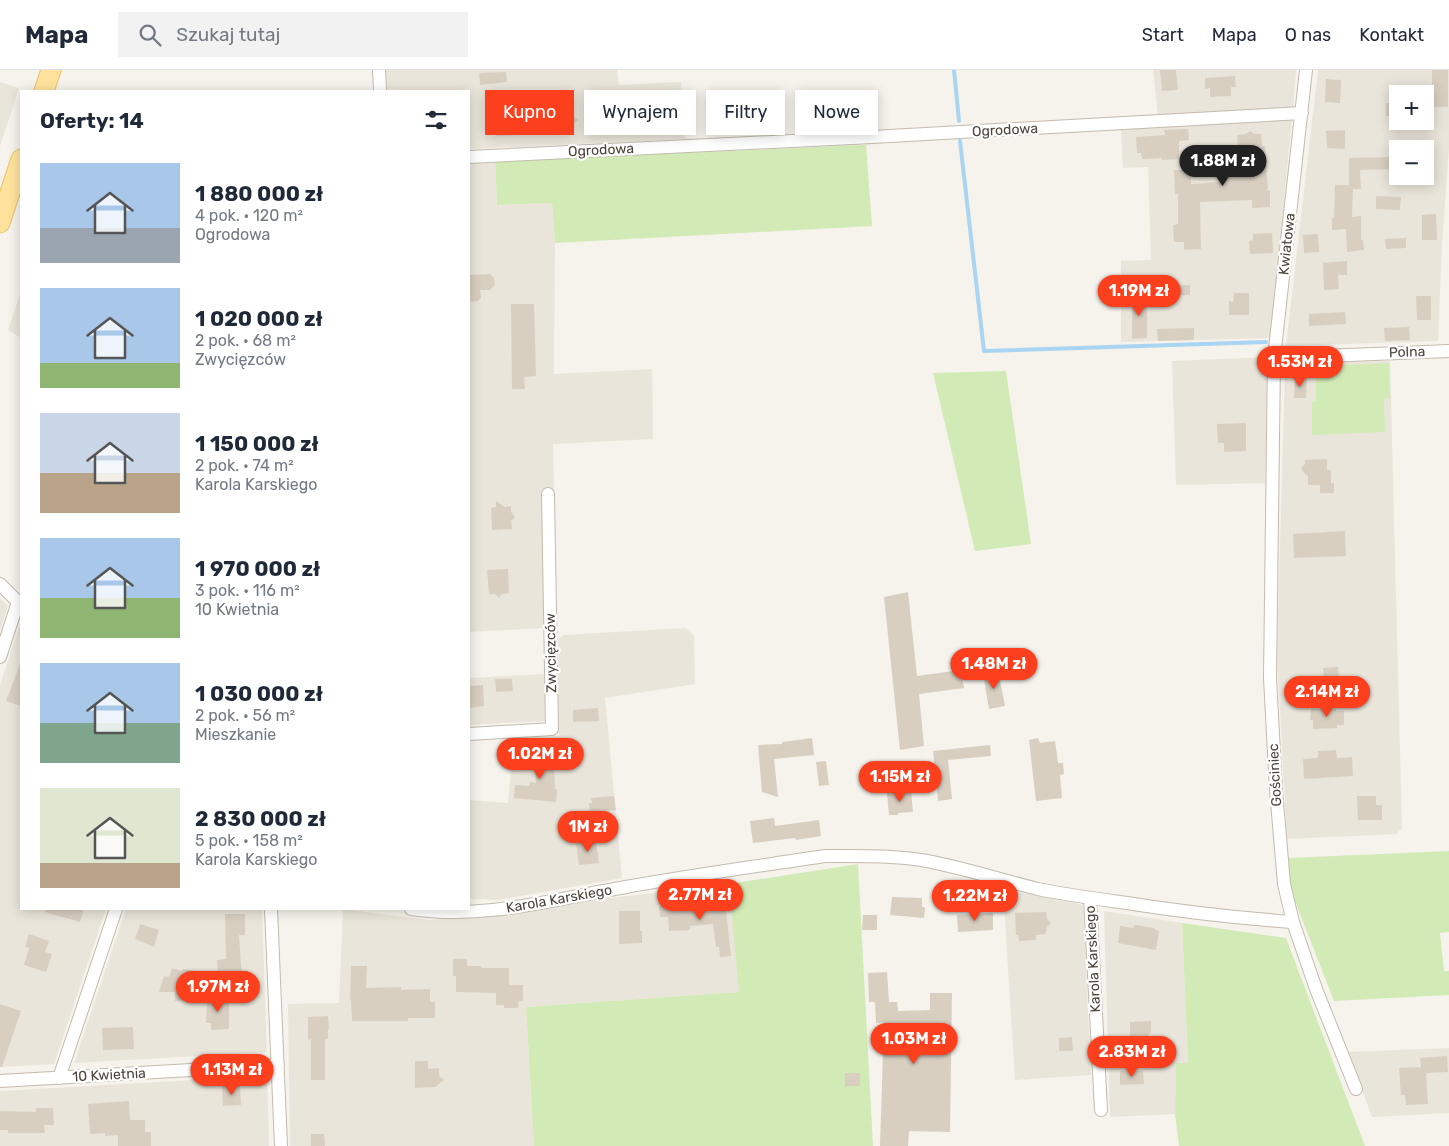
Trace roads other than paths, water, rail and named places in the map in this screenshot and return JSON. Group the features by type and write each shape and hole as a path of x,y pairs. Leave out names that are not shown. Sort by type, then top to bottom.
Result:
{"main road":[{"path":"44,90 51,70"},
{"path":"0,222 20,162"}],"street":[{"path":"379,70 380,90"},
{"name":"Kwiatowa","path":"1274,358 1306,70"},
{"name":"Ogrodowa","path":"470,156 872,137 1302,113"},
{"name":"Polna","path":"1274,358 1449,350"},
{"name":"Gościniec","path":"1274,358 1270,678 1284,884 1293,922 1316,989 1356,1089"},
{"name":"Zwycięzców","path":"470,734 552,729 548,494"},
{"path":"0,584 20,604 0,657"},
{"name":"Karola Karskiego","path":"423,910 472,911 511,908 627,886 833,856 886,857 926,861 1038,889 1090,898 1221,916 1293,922"},
{"name":"Karola Karskiego","path":"1090,898 1101,1110"},
{"path":"59,1078 116,910"},
{"path":"271,910 281,1146"},
{"name":"10 Kwietnia","path":"0,1081 278,1065"}],"waterway":[{"path":"954,70 959,121"},
{"path":"960,141 984,351 1266,342"}]}
